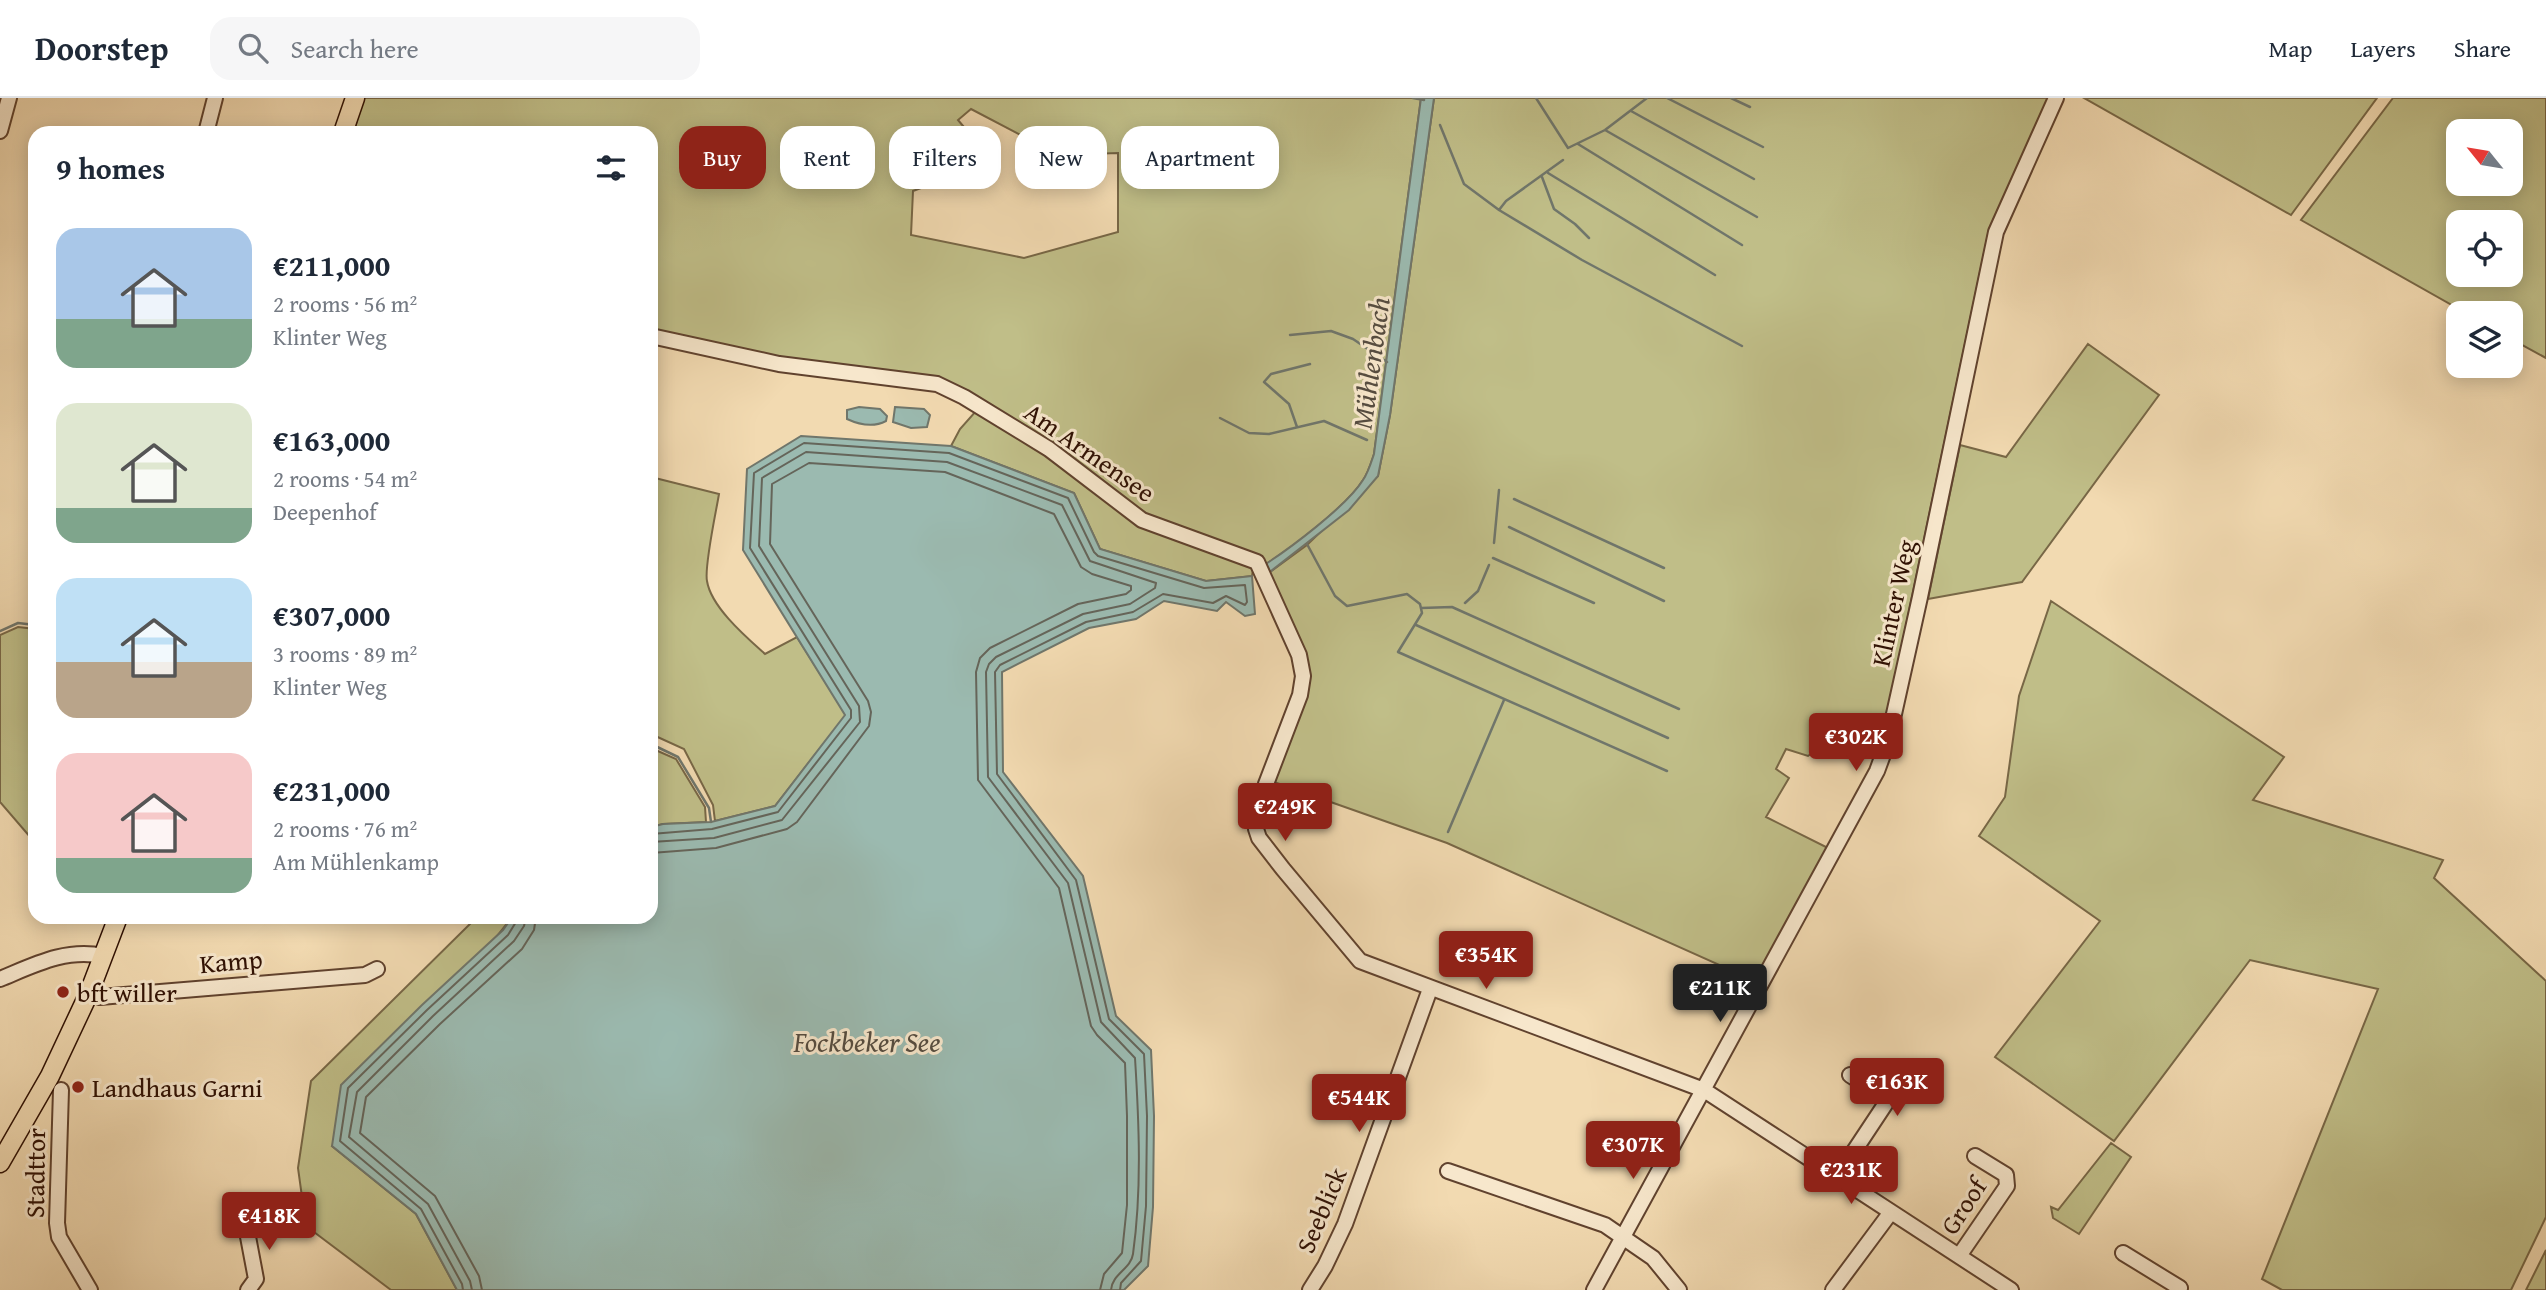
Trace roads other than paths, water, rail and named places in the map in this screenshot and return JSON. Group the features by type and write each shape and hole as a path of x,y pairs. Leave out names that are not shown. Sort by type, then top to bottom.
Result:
{"main road":[{"path":"345,126 355,98"},
{"path":"0,1163 50,1076 89,993 115,924"}],"street":[{"path":"0,131 9,98"},
{"path":"208,126 215,98"},
{"name":"Klinter Weg","path":"1594,1290 1881,761 1888,741 1922,586 1996,232 2056,98"},
{"name":"Am Armensee","path":"658,338 779,364 937,384 964,397 1049,449 1142,520 1260,567 1299,654 1303,676 1300,695 1266,784 1256,829 1259,838 1360,961 1430,989"},
{"path":"0,979 69,953 88,953 103,957"},
{"name":"Kamp","path":"89,993 100,997 365,975 377,969"},
{"path":"1430,989 1704,1090 2011,1290"},
{"name":"Seeblick","path":"1310,1290 1345,1224 1430,989"},
{"path":"1837,1177 1886,1103 1883,1096 1850,1075"},
{"name":"Stadttor","path":"61,1090 59,1237 90,1290"},
{"name":"Groof","path":"1959,1256 2007,1186 2006,1175 1975,1156"},
{"path":"1448,1171 1605,1225 1653,1258 1679,1290"},
{"path":"242,1205 256,1279 248,1290"},
{"path":"1833,1290 1891,1212"},
{"path":"2123,1253 2180,1288 2179,1290"}],"water":[{"path":"1421,98 1434,98 1390,415 1378,476 1349,510 1266,575 1261,567 1316,527 1355,491 1374,454"},
{"path":"859,407 880,409 887,416 886,421 866,425 847,419 847,410"},
{"path":"895,407 924,409 930,415 927,427 911,428 893,422"},
{"name":"Fockbeker See","path":"801,436 951,446 1074,493 1100,549 1206,581 1252,576 1255,614 1245,616 1226,602 1217,611 1164,601 1136,619 1089,628 1002,672 1003,772 1083,876 1116,1016 1151,1050 1154,1116 1153,1207 1148,1266 1124,1290 457,1290 416,1214 332,1146 341,1085 507,924 658,924 658,825 711,822 775,806 845,715 743,550 747,469"}],"waterway":[{"path":"1413,98 1424,100"},
{"path":"1536,98 1568,148 1605,130 1647,98"},
{"path":"1667,98 1763,147"},
{"path":"1731,98 1750,107"},
{"path":"1631,111 1754,179"},
{"path":"1440,125 1464,184 1499,210 1582,260 1742,346"},
{"path":"1605,130 1757,217"},
{"path":"1578,144 1742,245"},
{"path":"1499,210 1506,201 1563,160"},
{"path":"1548,173 1715,275"},
{"path":"1542,177 1554,209 1589,238"},
{"name":"Mühlenbach","path":"1290,335 1331,331 1353,339 1387,362"},
{"path":"1297,427 1289,404 1264,382 1271,374 1310,364"},
{"name":"Mühlenbach","path":"1220,418 1249,433 1269,434 1324,421 1367,440"},
{"path":"1494,543 1499,490"},
{"path":"1514,499 1664,568"},
{"path":"1509,527 1664,601"},
{"path":"1307,544 1335,596 1347,606 1407,594 1420,604 1422,613 1398,652 1667,771"},
{"path":"1493,558 1594,603"},
{"path":"1465,603 1478,591 1489,565"},
{"path":"1421,608 1452,607 1679,709"},
{"path":"0,631 18,623 28,624"},
{"path":"1416,625 1668,738"},
{"path":"1448,832 1504,700"},
{"path":"658,747 678,757 709,808 711,822"}],"place":[{"name":"bft willer","path":"63,992"},
{"name":"Landhaus Garni","path":"78,1087"}]}
